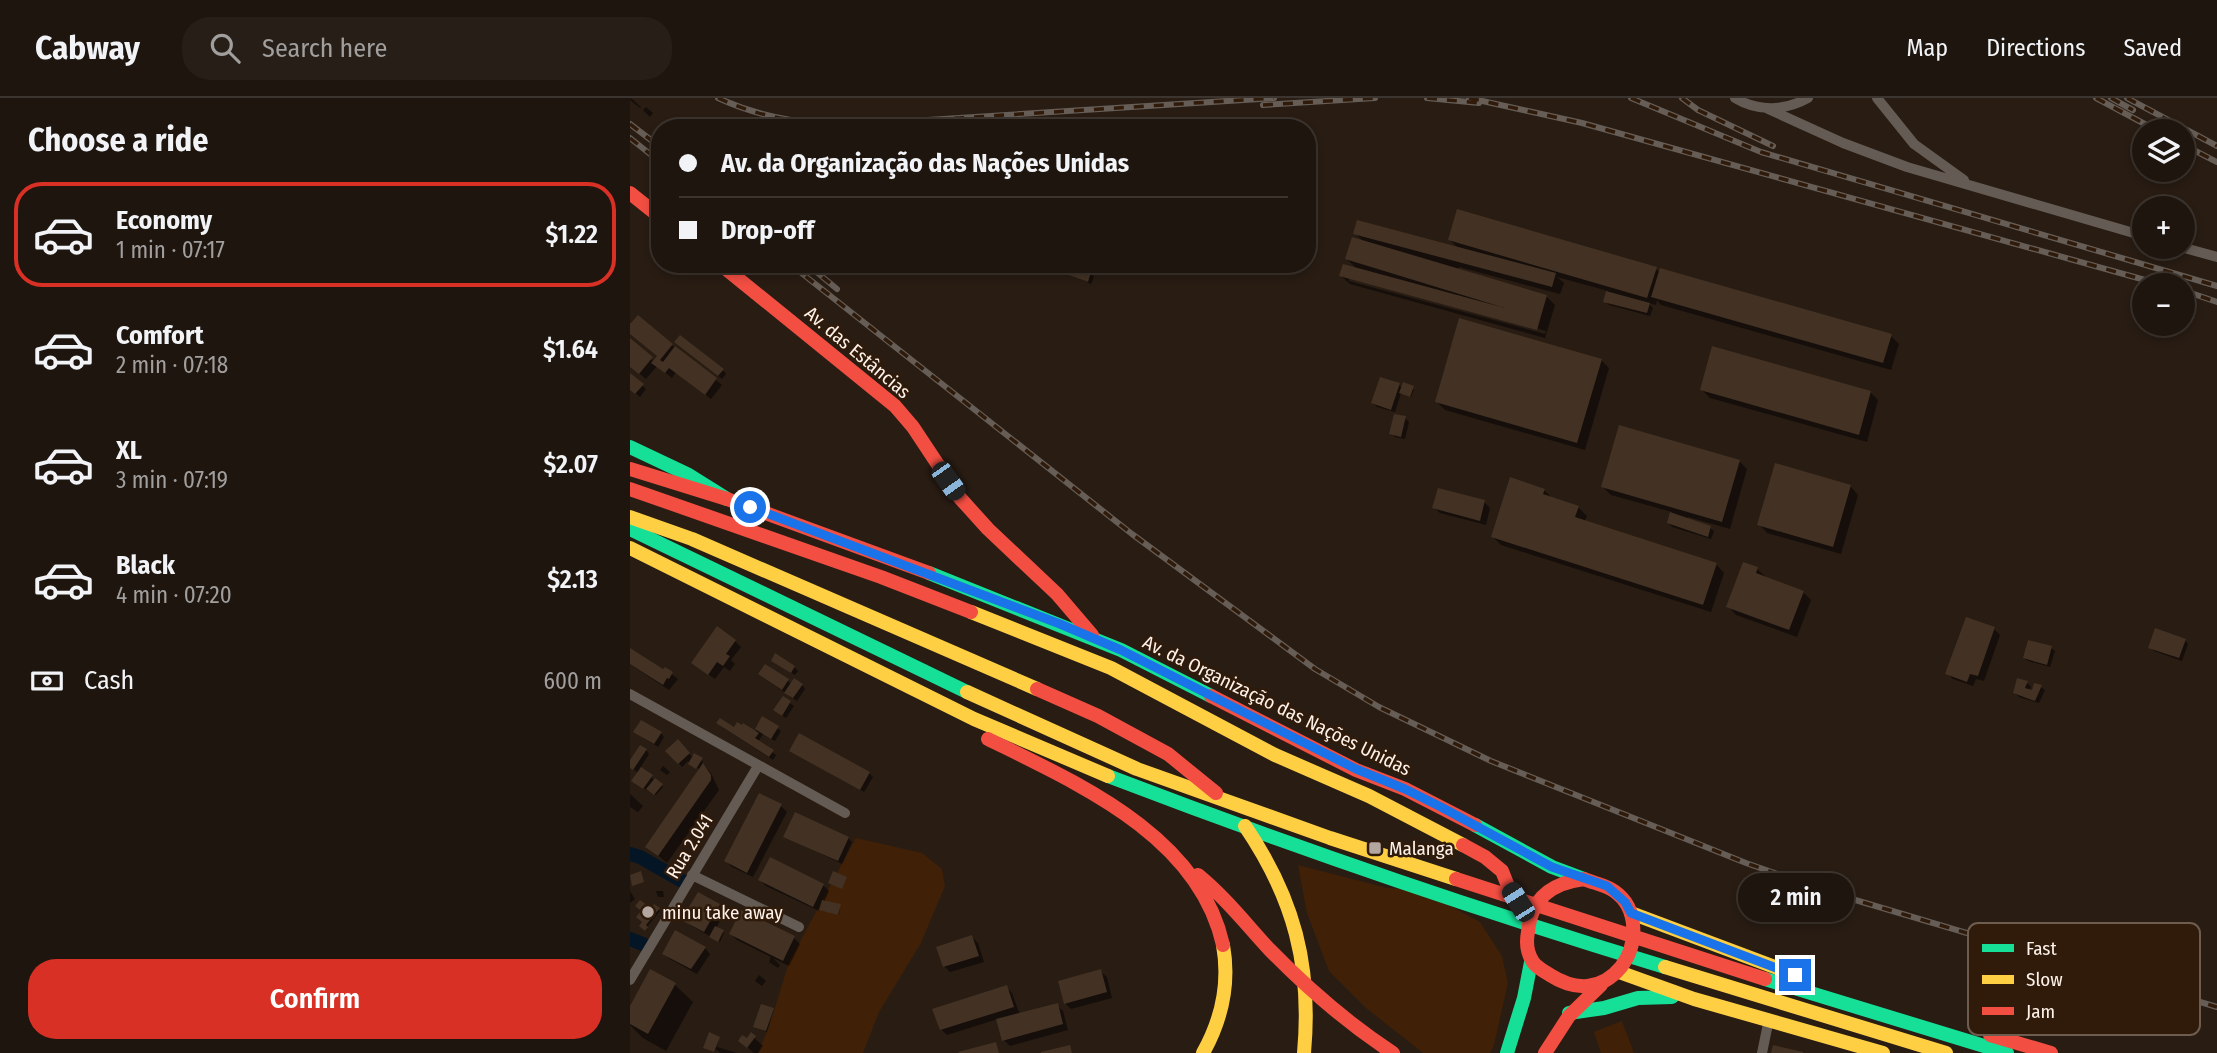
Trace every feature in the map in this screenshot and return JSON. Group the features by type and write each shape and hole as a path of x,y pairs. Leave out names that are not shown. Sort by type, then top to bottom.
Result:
{"main road":[{"path":"630,193 651,210"},
{"name":"Av. das Estâncias","path":"731,273 884,395 913,427 960,498 988,529 1057,594 1095,639"},
{"path":"630,447 687,474 727,499"},
{"name":"Av. da Organização das Nações Unidas","path":"630,469 727,499 888,557 1095,639 1356,769 1405,789 1552,867 1584,879"},
{"name":"Av. da Organização das Nações Unidas","path":"630,489 881,577 1111,668 1275,755 1369,796 1485,856 1502,871 1528,918"},
{"path":"630,517 692,539 1098,716 1168,754 1206,783 1231,808 1255,839 1287,897 1304,958 1308,996 1304,1053"},
{"path":"630,529 1026,720 1137,769 1330,838 1773,982 2007,1053"},
{"path":"630,548 974,719 1068,760 1212,816 1548,932 1946,1053"},
{"path":"789,626 904,695 1027,758 1120,812 1156,839 1179,861 1196,881 1218,924 1227,970 1220,1018 1203,1053"},
{"path":"1179,861 1227,902 1330,1009 1393,1053"},
{"path":"1507,1053 1524,998 1531,962 1526,941 1528,918 1540,897 1549,889 1572,880 1596,881 1617,893 1631,913 1635,938 1627,962 1619,972 1569,1013 1553,1034 1545,1053"},
{"path":"1631,913 1795,975 1968,1028"},
{"path":"1531,962 1547,977 1564,986 1582,988 1602,984"},
{"path":"1619,972 1695,999 1883,1053"},
{"path":"1569,1013 1650,997 1695,999"},
{"path":"1992,1035 2051,1053"}],"street":[{"path":"1735,98 1766,108 1794,105 1808,98"},
{"path":"1877,98 1914,144 1972,186"},
{"path":"1766,108 1843,143 1907,167 2132,233"},
{"path":"2195,251 2217,257"},
{"path":"630,694 845,813"},
{"name":"Rua 2.041","path":"630,980 758,766"},
{"path":"692,875 799,928"},
{"path":"1762,1053 1769,1019"}],"shaded area":[{"path":"856,838 922,853 942,869 945,886 921,943 879,1012 863,1053 758,1053 789,962"},
{"path":"1298,865 1387,888 1426,890 1480,922 1502,956 1508,983 1490,1053 1423,1053 1366,1008 1329,971 1307,913"},
{"path":"1622,1021 1634,1053 1601,1053 1594,1032"}],"building":[{"path":"1457,209 1657,267 1647,298 1448,240"},
{"path":"1357,220 1556,273 1552,287 1353,234"},
{"path":"1352,237 1547,295 1537,330 1339,276 1343,264 1505,308 1345,259"},
{"path":"1660,268 1892,334 1883,363 1651,297"},
{"path":"1070,273 1091,273 1088,282 1069,275"},
{"path":"1606,291 1650,303 1647,313 1603,302"},
{"path":"638,315 673,344 660,360 663,362 675,346 717,378 705,395 669,368 665,373 651,363 657,356 630,334 630,324"},
{"path":"1459,318 1602,359 1577,443 1435,402"},
{"path":"680,335 724,369 718,376 674,342"},
{"path":"630,338 653,357 639,374 630,367"},
{"path":"1712,346 1871,391 1859,435 1700,390"},
{"path":"630,373 644,384 635,394 630,390"},
{"path":"1380,377 1400,383 1391,410 1371,403"},
{"path":"1403,382 1414,386 1410,397 1399,393"},
{"path":"1394,414 1406,416 1401,437 1389,434"},
{"path":"1619,425 1740,460 1722,522 1601,487"},
{"path":"1775,463 1851,485 1833,547 1757,525"},
{"path":"1510,477 1545,489 1543,494 1579,506 1575,517 1717,563 1703,605 1491,537"},
{"path":"1438,488 1485,500 1480,521 1432,508"},
{"path":"1670,512 1711,526 1708,537 1667,523"},
{"path":"1743,562 1758,567 1756,573 1804,591 1789,630 1726,607"},
{"path":"1966,617 1995,627 1978,676 1970,674 1967,682 1945,674"},
{"path":"717,626 736,640 726,654 730,656 723,666 717,662 708,675 691,663"},
{"path":"2155,628 2186,639 2179,658 2148,648"},
{"path":"2028,640 2052,646 2047,665 2023,658"},
{"path":"630,648 663,669 665,667 673,672 669,679 667,678 663,685 630,664"},
{"path":"775,653 795,666 791,673 771,661"},
{"path":"765,664 789,679 782,690 758,674"},
{"path":"794,678 803,684 793,698 784,693"},
{"path":"2017,678 2028,681 2025,688 2032,690 2034,683 2042,685 2035,701 2013,693"},
{"path":"783,696 791,701 782,716 773,710"},
{"path":"762,716 779,726 771,739 755,729"},
{"path":"720,718 734,727 737,722 742,725 743,723 759,733 755,738 774,750 769,757 716,723"},
{"path":"641,720 662,732 654,744 633,732"},
{"path":"799,733 870,772 860,790 789,751"},
{"path":"678,739 690,753 678,764 665,751"},
{"path":"640,745 647,749 633,770 630,768 630,760"},
{"path":"694,753 703,758 696,769 688,764"},
{"path":"703,763 711,775 711,780 658,856 645,847"},
{"path":"641,767 653,775 643,789 631,781"},
{"path":"655,778 663,784 654,795 646,789"},
{"path":"759,793 782,804 747,873 724,861"},
{"path":"795,812 849,837 838,861 783,837"},
{"path":"770,857 824,884 813,907 758,880"},
{"path":"641,871 644,882 632,886 630,875"},
{"path":"833,871 847,877 842,889 828,883"},
{"path":"698,892 720,904 704,932 681,920"},
{"name":"minu take away","path":"640,900 651,908 654,904 660,908 646,925 648,927 645,931 639,926 642,922 636,917 641,911 635,906"},
{"path":"822,900 841,904 838,915 819,910"},
{"path":"741,910 795,936 783,961 729,934"},
{"path":"715,926 724,930 718,942 709,937"},
{"path":"675,930 706,947 691,969 662,954"},
{"path":"972,935 979,956 943,967 936,947"},
{"path":"650,969 676,983 648,1034 630,1024 630,1006"},
{"path":"1101,969 1107,992 1064,1004 1058,981"},
{"path":"1007,985 1014,1007 940,1030 932,1009"},
{"path":"1058,1003 1063,1024 1002,1041 996,1019"},
{"path":"761,1004 774,1008 766,1031 753,1027"},
{"path":"709,1032 720,1037 714,1052 703,1048"},
{"path":"751,1032 756,1036 747,1048 738,1041 742,1035 747,1038"},
{"path":"996,1042 999,1053 958,1052"},
{"path":"1070,1045 1072,1053 1041,1053 1041,1052"},
{"path":"1773,1045 1803,1052 1803,1053 1771,1053"}],"waterway":[{"path":"630,854 684,882"},
{"path":"630,939 645,945"}],"railway":[{"path":"718,98 754,112 786,119"},
{"path":"943,119 1274,98"},
{"path":"1263,105 1375,98"},
{"path":"1427,98 1479,103"},
{"path":"1469,98 1582,123 2132,276"},
{"path":"1631,98 1761,152 2217,286"},
{"path":"1682,98 1698,110 1773,146"},
{"path":"2096,98 2135,119"},
{"path":"2111,98 2133,110"},
{"path":"2127,98 2217,146"},
{"path":"630,124 651,140"},
{"path":"630,138 651,155"},
{"path":"2195,151 2217,162"},
{"path":"801,273 1132,534 1315,669 1379,707 1491,761 1746,863 1835,894 1968,933"},
{"path":"818,273 837,289"},
{"path":"2195,294 2217,302"},
{"path":"2200,1002 2217,1007"}],"traffic: fast":[{"path":"630,447 687,474 727,499"},
{"path":"630,529 967,692"},
{"path":"929,573 1121,650 1211,696"},
{"path":"1108,776 1385,876 1665,967"},
{"path":"1475,825 1552,867 1584,879"},
{"path":"1507,1053 1524,998 1531,962"},
{"path":"1765,979 2007,1053"},
{"path":"1569,1013 1604,1008 1638,998 1672,997"}],"traffic: slow":[{"path":"630,517 692,539 1037,689"},
{"path":"630,548 974,719 1108,776"},
{"path":"971,612 1111,668 1275,755 1369,796 1463,845"},
{"path":"967,692 1137,769 1330,838 1456,879"},
{"path":"1245,826 1276,880 1296,934 1305,991 1304,1053"},
{"path":"1631,913 1804,978"},
{"path":"1203,1053 1223,1001 1226,974 1223,945"},
{"path":"1665,967 1946,1053"},
{"path":"1619,972 1694,999 1883,1053"}],"traffic: jam":[{"path":"630,193 651,210"},
{"path":"731,273 895,406 913,427 960,498 988,529 1057,594 1092,635"},
{"path":"630,469 727,499 929,573"},
{"path":"630,489 881,577 971,612"},
{"path":"1037,689 1098,716 1168,754 1216,793"},
{"path":"1211,696 1356,770 1405,789 1475,825"},
{"path":"988,739 1096,795 1131,818 1162,844 1189,873 1210,907 1223,945"},
{"path":"1463,845 1485,857 1502,871 1528,918"},
{"path":"1198,875 1313,991 1393,1053"},
{"path":"1456,879 1765,979"},
{"path":"1584,879 1611,889 1622,898 1632,917 1633,938 1627,958 1613,975 1596,984 1578,986 1559,980 1535,964 1528,951 1527,936 1534,910 1545,894 1562,884 1584,879"},
{"path":"1545,1053 1569,1016 1601,985"},
{"path":"1990,1035 2051,1053"}],"place":[{"name":"Malanga","path":"1375,848"},
{"name":"minu take away","path":"648,912"}],"route":[{"path":"750,507 888,557 1121,650 1316,750 1441,807 1552,867 1607,886 1617,893 1631,913 1795,975"}]}
